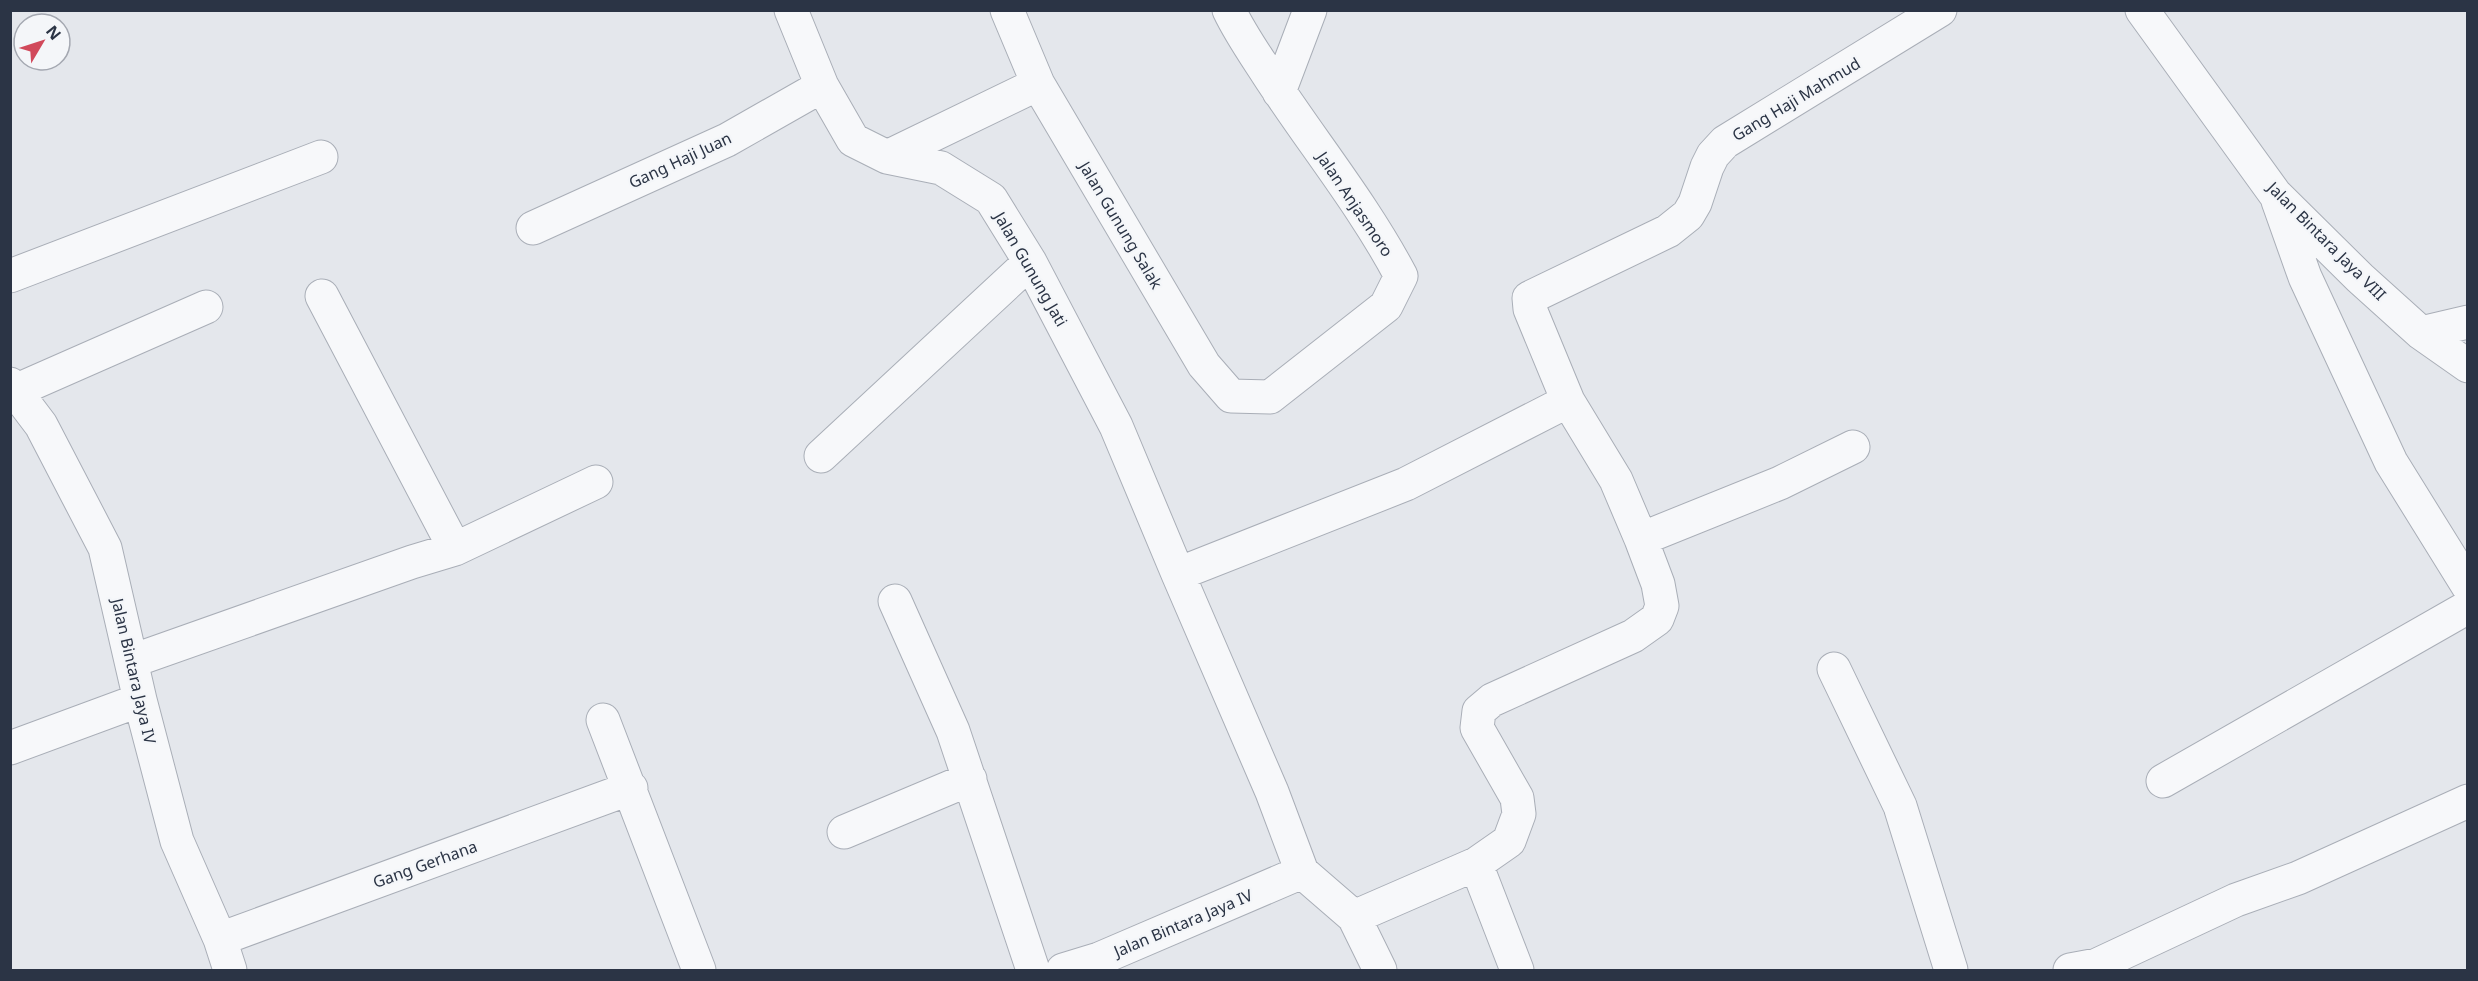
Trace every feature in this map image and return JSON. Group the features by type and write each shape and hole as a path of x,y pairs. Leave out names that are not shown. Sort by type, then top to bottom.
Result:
{"street":[{"name":"Jalan Gunung Jati","path":"791,10 822,86 853,140 887,157 941,168 991,199 1030,262 1116,426 1272,792 1302,872"},
{"name":"Jalan Gunung Salak","path":"1006,10 1038,84 1204,365 1231,396 1270,397"},
{"name":"Jalan Anjasmoro","path":"1229,10 1237,27 1279,92 1380,236 1401,276 1386,306 1270,397"},
{"path":"1279,92 1310,10"},
{"name":"Gang Haji Mahmud","path":"1568,401 1530,309 1529,298 1668,231 1688,215 1695,203 1707,167 1725,142 1940,10"},
{"name":"Jalan Bintara Jaya VIII","path":"2142,10 2275,194 2360,278 2421,333 2468,366"},
{"path":"887,157 1038,84"},
{"name":"Gang Haji Juan","path":"533,228 727,140 822,86"},
{"path":"10,276 321,157"},
{"path":"2275,194 2305,277 2391,462 2468,586"},
{"path":"821,456 1030,262"},
{"path":"322,296 455,549"},
{"path":"13,387 206,307"},
{"path":"2421,333 2468,322"},
{"name":"Jalan Bintara Jaya IV","path":"13,387 41,425 105,548 140,700 177,841 220,939 230,970"},
{"path":"1178,574 1406,484 1568,401 1616,480 1658,584 1662,606 1657,619 1633,636 1492,700 1479,711 1477,728 1517,798 1519,814 1509,841 1476,864 1354,917"},
{"path":"1641,539 1780,483 1853,447"},
{"path":"132,661 455,549 596,482"},
{"path":"894,601 953,731 1033,970"},
{"path":"2163,781 2468,607"},
{"path":"1834,669 1900,806 1951,970"},
{"path":"10,748 140,700"},
{"path":"603,720 699,970"},
{"path":"844,832 970,779"},
{"name":"Gang Gerhana","path":"220,939 631,789"},
{"path":"2070,970 2097,965 2236,900 2298,878 2468,801"},
{"path":"1476,864 1517,970"},
{"path":"1302,872 1354,917 1380,970"},
{"name":"Jalan Bintara Jaya IV","path":"1063,970 1099,958 1302,872"}]}
